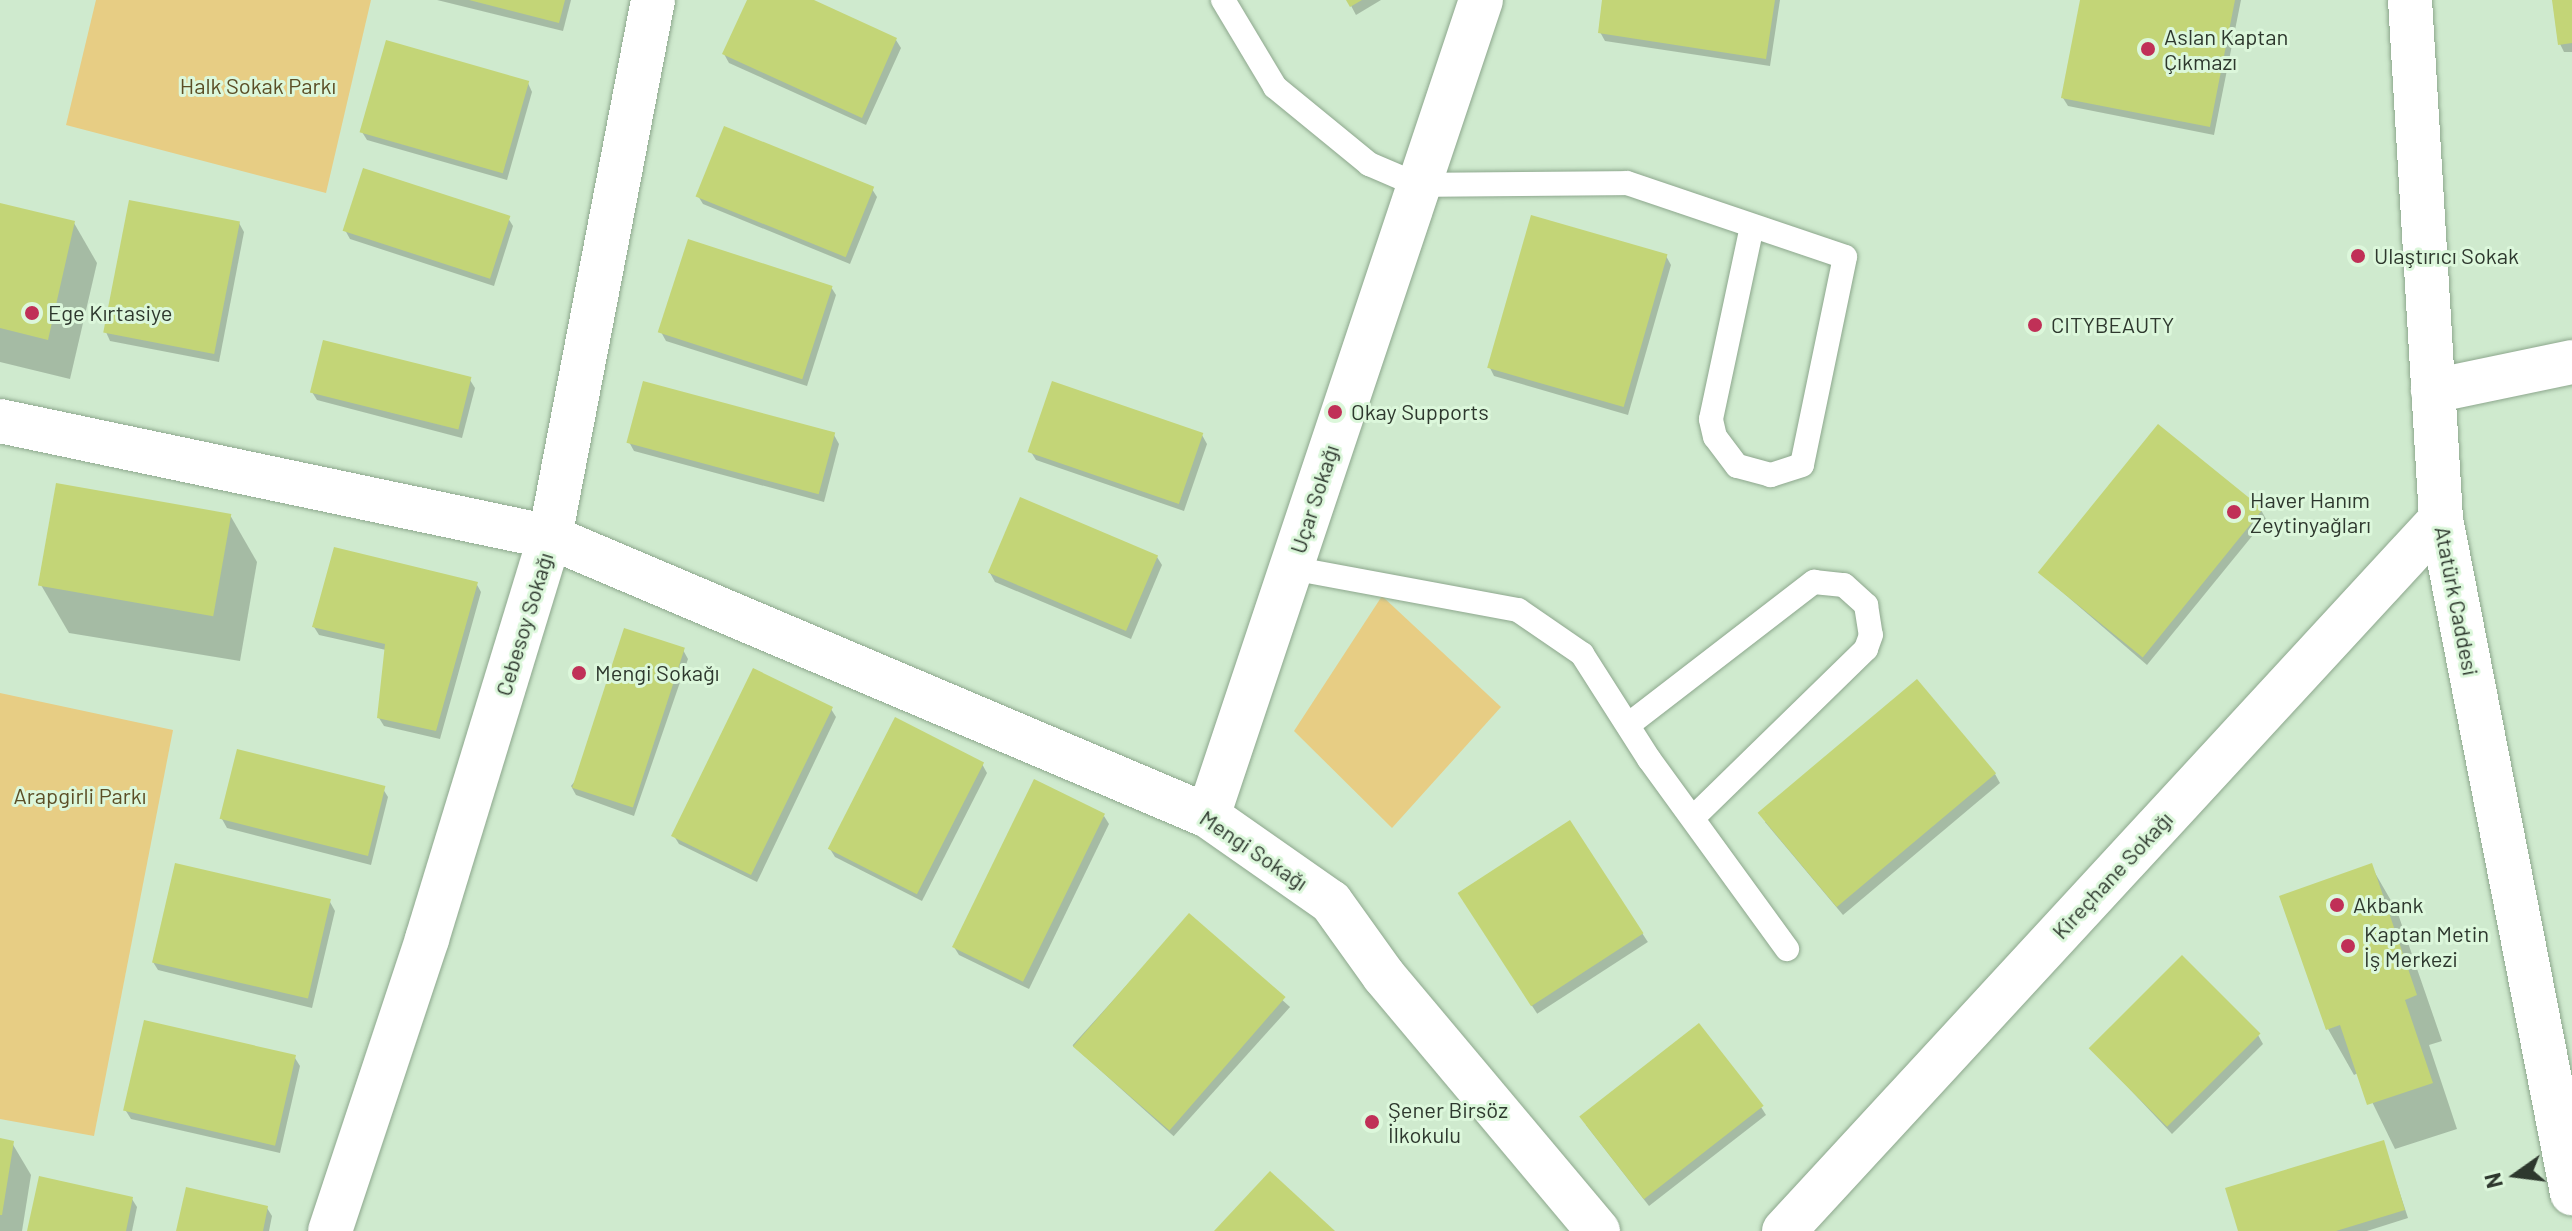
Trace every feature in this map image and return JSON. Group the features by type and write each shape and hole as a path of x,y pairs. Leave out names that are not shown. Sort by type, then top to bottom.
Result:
{"street":[{"name":"Cebesoy Sokağı","path":"330,1231 427,939 550,537 653,0"},
{"name":"Uçar Sokağı","path":"1208,816 1481,0"},
{"name":"Atatürk Caddesi","path":"2410,0 2441,519 2572,1193"},
{"path":"2433,391 2572,362"},
{"name":"Mengi Sokağı","path":"0,421 550,537 1208,816 1331,902 1384,976 1598,1231"},
{"name":"Kireçhane Sokağı","path":"1784,1231 2441,519"}],"lane":[{"path":"1223,0 1275,87 1369,164 1418,185 1627,183 1845,257 1802,465 1771,475 1737,466 1715,437 1711,419 1752,226"},
{"path":"1291,568 1518,610 1582,654 1628,725 1787,949"},
{"path":"1628,725 1814,582 1844,585 1866,605 1871,635 1866,649 1693,818"}],"green space":[{"name":"Halk Sokak Parkı","path":"96,0 371,0 326,193 66,125"},
{"path":"1382,596 1501,707 1392,828 1294,731"},
{"name":"Arapgirli Parkı","path":"0,693 173,730 94,1136 0,1119"}],"building":[{"path":"469,0 565,0 559,23"},
{"path":"747,0 814,0 897,38 862,118 722,54"},
{"path":"1346,0 1362,0 1350,7"},
{"path":"1602,0 1775,0 1766,59 1598,33"},
{"name":"Aslan Kaptan Çıkmazı","path":"2080,0 2235,0 2210,127 2061,98"},
{"path":"2552,0 2572,0 2572,43 2558,45"},
{"path":"386,40 529,81 503,173 360,132"},
{"path":"724,126 874,187 846,257 696,196"},
{"path":"363,168 510,216 490,279 343,231"},
{"path":"129,200 240,222 214,354 103,333"},
{"path":"0,203 75,221 48,340 0,328"},
{"path":"1531,215 1667,254 1624,407 1487,368"},
{"path":"688,239 833,286 802,379 658,332"},
{"path":"323,340 471,377 458,429 310,392"},
{"path":"643,381 835,433 819,494 626,443"},
{"path":"1052,381 1203,433 1179,504 1028,452"},
{"path":"2158,424 2263,509 2143,657 2038,572"},
{"path":"56,483 231,514 213,616 38,585"},
{"path":"1020,497 1158,556 1126,631 988,572"},
{"path":"334,547 478,582 436,731 377,718 385,644 312,627"},
{"path":"624,628 685,648 633,808 572,788"},
{"path":"753,668 833,707 751,875 671,836"},
{"path":"1917,679 1996,773 1837,907 1758,813"},
{"path":"895,717 984,762 917,894 828,849"},
{"path":"237,749 385,786 368,856 220,819"},
{"path":"1034,779 1105,814 1023,982 952,947"},
{"path":"1570,820 1644,933 1531,1006 1458,893"},
{"path":"175,863 331,899 308,998 152,962"},
{"name":"Kaptan Metin İş Merkezi","path":"2372,863 2417,995 2405,1000 2433,1083 2367,1105 2340,1025 2326,1030 2279,896"},
{"path":"1189,913 1286,997 1169,1131 1073,1047"},
{"path":"2182,955 2260,1033 2167,1127 2089,1048"},
{"path":"144,1020 296,1055 275,1146 123,1111"},
{"path":"1699,1023 1764,1106 1644,1199 1579,1117"},
{"path":"0,1138 14,1141 2,1215 0,1215"},
{"path":"2384,1140 2405,1210 2336,1231 2238,1231 2225,1188"},
{"path":"1270,1171 1335,1231 1214,1231"},
{"path":"39,1176 133,1197 126,1231 27,1231"},
{"path":"186,1187 268,1206 263,1231 176,1231"}],"place":[{"name":"Aslan Kaptan Çıkmazı","path":"2148,49"},
{"name":"Ulaştırıcı Sokak","path":"2358,256"},
{"name":"Ege Kırtasiye","path":"32,313"},
{"name":"CITYBEAUTY","path":"2035,325"},
{"name":"Okay Supports","path":"1335,412"},
{"name":"Haver Hanım Zeytinyağları","path":"2234,512"},
{"name":"Mengi Sokağı","path":"579,673"},
{"name":"Akbank","path":"2337,905"},
{"name":"Kaptan Metin İş Merkezi","path":"2348,946"},
{"name":"Şener Birsöz İlkokulu","path":"1372,1122"}]}
